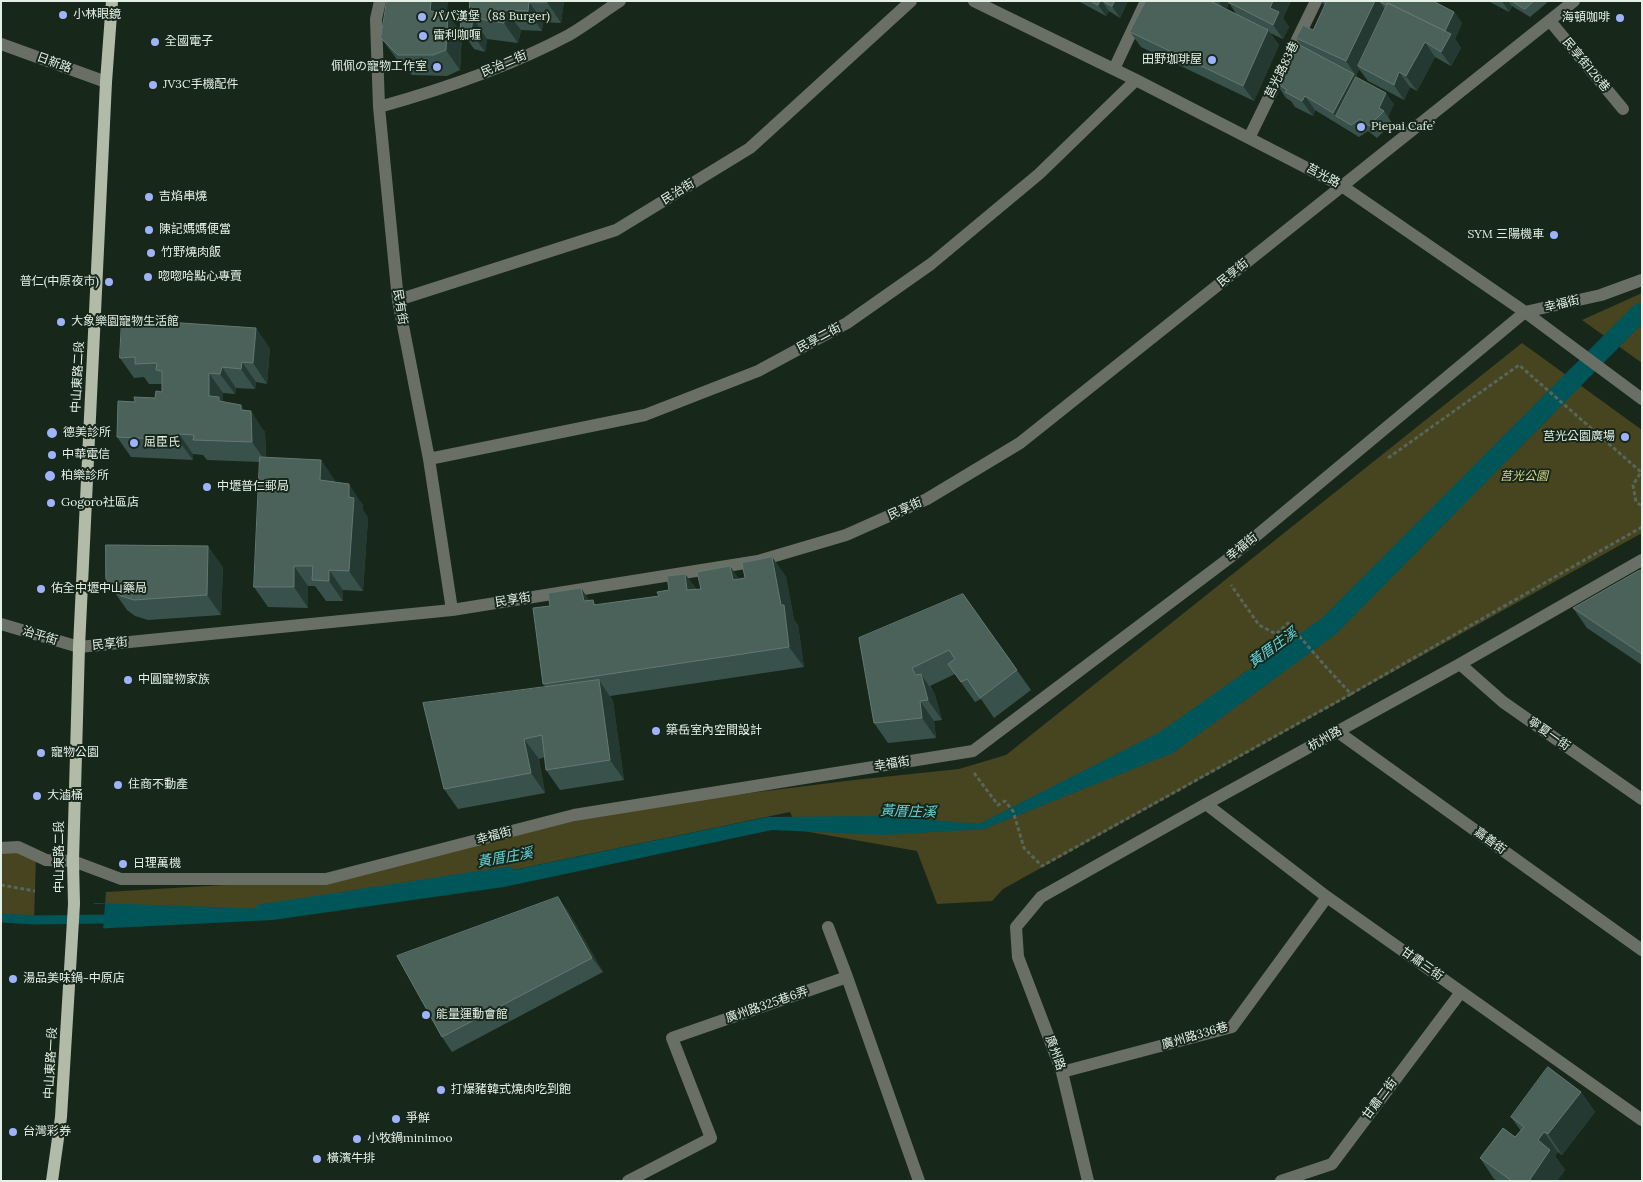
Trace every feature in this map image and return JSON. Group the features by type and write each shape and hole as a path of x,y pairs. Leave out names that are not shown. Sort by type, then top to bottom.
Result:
{"main road":[{"name":"中山東路二段","path":"71,946 74,904 73,861 79,648 106,82 112,1"},
{"name":"中山東路一段","path":"52,1181 61,1117 71,946"}],"lane":[{"name":"民有街","path":"380,1 376,19 379,107 398,300 429,459 452,610"},
{"name":"民治二街","path":"379,107 421,95 506,65 570,34 620,1"},
{"name":"民治街","path":"398,300 616,230 750,148 911,1"},
{"name":"莒光路","path":"974,1 1136,80 1342,186 1525,312 1642,400"},
{"path":"1114,69 1146,1"},
{"name":"莒光路83巷","path":"1249,138 1316,1"},
{"name":"民享街","path":"79,648 452,610 758,561 846,535 927,499 1020,442 1574,1"},
{"name":"民享街126巷","path":"1550,21 1623,110"},
{"name":"日新路","path":"1,44 106,82"},
{"name":"民享二街","path":"429,459 645,415 758,371 847,323 931,264 1039,174 1136,80"},
{"name":"幸福街","path":"1,848 18,847 46,860 73,861 120,879 326,879 574,815 973,751 1232,556 1525,312 1601,296 1642,280"},
{"name":"杭州路","path":"1016,927 1041,896 1460,664 1642,560"},
{"name":"治平街","path":"1,624 79,648"},
{"name":"寧夏一街","path":"1460,664 1503,702 1642,799"},
{"name":"嘉善街","path":"1338,732 1642,950"},
{"name":"甘肅三街","path":"1206,804 1328,897 1642,1120"},
{"name":"廣州路336巷","path":"1062,1072 1232,1027 1328,897"},
{"path":"828,927 919,1181"},
{"name":"廣州路","path":"1016,927 1018,957 1062,1072 1088,1181"},
{"name":"廣州路325巷6弄","path":"628,1181 712,1138 672,1038 847,977"},
{"name":"甘肅二街","path":"1281,1181 1332,1164 1461,992"}],"path":[{"path":"1383,461 1519,365 1641,472 1633,485 1636,502 1642,506"},
{"path":"1013,811 1024,848 1042,866 1351,694 1642,527"},
{"path":"1229,582 1259,625 1276,634 1288,623 1351,694"},
{"path":"1,885 35,891"}],"green space":[{"path":"1642,293 1642,363 1582,320"},
{"name":"莒光公園","path":"1522,343 1642,430 1642,533 1003,889 992,901 937,904 917,851 798,830 790,812 499,873 272,909 104,919 106,892 326,879 574,815 854,780 959,769 1006,755"},
{"path":"1,848 36,856 34,920 1,917"}],"water":[{"path":"1642,302 1642,324 1336,634 1173,753 984,829 884,835 772,830 504,887 273,920 92,929 94,903 272,909 499,873 767,817 885,816 979,824 1160,732 1322,618 1634,305"}],"pier":[{"path":"91,904 105,904 103,931 92,932 90,930"}],"building":[{"path":"387,1 431,1 430,11 448,14 446,50 433,55 398,55 381,38"},
{"path":"470,1 547,2 529,2 528,11 506,10 504,23 473,18 471,32 460,29 462,14 469,15"},
{"path":"1091,1 1100,1 1098,5"},
{"path":"1103,1 1115,1 1112,6"},
{"path":"1146,1 1210,1 1268,30 1243,86 1130,32"},
{"path":"1228,1 1273,1 1270,8 1279,12 1273,25"},
{"path":"1327,1 1375,1 1346,61 1296,38 1303,25 1313,30"},
{"path":"1379,1 1433,1 1454,12 1445,31 1388,3 1387,5"},
{"path":"1512,1 1534,1 1525,9"},
{"path":"1388,3 1451,34 1441,52 1425,42 1406,76 1399,72 1394,85 1358,66"},
{"path":"1296,43 1354,74 1333,113 1305,96 1302,101 1285,92 1287,90 1276,83"},
{"path":"1356,77 1386,93 1379,108 1384,111 1369,126 1360,119 1351,125 1336,116"},
{"path":"122,319 256,328 253,363 242,362 241,369 222,367 220,374 209,373 209,396 219,397 219,401 241,405 241,410 251,411 252,442 193,440 194,435 179,434 178,440 117,437 118,401 135,402 134,397 155,398 156,391 162,392 162,371 156,370 157,363 135,364 135,357 120,358"},
{"path":"260,457 321,460 320,480 349,484 349,497 354,498 349,571 329,570 329,581 312,580 313,566 294,566 294,587 254,587"},
{"path":"106,545 208,546 207,595 134,600 121,596 113,590 106,579"},
{"path":"772,557 781,605 784,605 789,647 543,684 533,608 550,606 548,593 581,588 584,601 593,600 594,605 659,596 657,592 669,590 667,576 685,574 687,590 701,589 697,572 730,566 733,580 745,578 742,563"},
{"path":"1642,570 1642,654 1573,608"},
{"path":"963,594 1017,670 980,698 967,679 961,682 948,664 955,659 949,650 912,668 916,675 921,674 928,700 920,701 922,718 874,723 859,638"},
{"path":"599,680 610,760 546,770 542,735 524,739 531,773 444,789 423,703"},
{"path":"558,897 592,958 442,1037 397,956"},
{"path":"1548,1067 1581,1092 1548,1134 1544,1132 1538,1140 1550,1150 1529,1181 1512,1181 1480,1158 1503,1128 1515,1137 1524,1127 1511,1117"}],"waterway":[{"name":"黃厝庄溪","path":"260,909 509,871"},
{"path":"1,918 34,920 105,919"}],"place":[{"name":"小林眼鏡","path":"63,15"},
{"name":"パパ漢堡（88 Burger)","path":"422,17"},
{"name":"海頓咖啡","path":"1620,18"},
{"name":"雷利咖喱","path":"423,36"},
{"name":"全國電子","path":"155,42"},
{"name":"田野珈琲屋","path":"1212,60"},
{"name":"佩佩の寵物工作室","path":"437,67"},
{"name":"JV3C手機配件","path":"153,85"},
{"name":"Piepai Cafe’","path":"1361,127"},
{"name":"吉焰串燒","path":"149,197"},
{"name":"陳記媽媽便當","path":"149,230"},
{"name":"SYM 三陽機車","path":"1554,235"},
{"name":"竹野燒肉飯","path":"151,253"},
{"name":"唿唿哈點心專賣","path":"148,277"},
{"name":"普仁(中原夜市)","path":"109,282"},
{"name":"大象樂園寵物生活館","path":"61,322"},
{"name":"德美診所","path":"52,433"},
{"name":"莒光公園廣場","path":"1625,437"},
{"name":"屈臣氏","path":"134,443"},
{"name":"中華電信","path":"52,455"},
{"name":"柏樂診所","path":"50,476"},
{"name":"中壢普仁郵局","path":"207,487"},
{"name":"Gogoro社區店","path":"51,503"},
{"name":"佑全中壢中山藥局","path":"41,589"},
{"name":"中圓寵物家族","path":"128,680"},
{"name":"築岳室內空間設計","path":"656,731"},
{"name":"寵物公園","path":"41,753"},
{"name":"住商不動產","path":"118,785"},
{"name":"大滷桶","path":"37,796"},
{"name":"日理萬機","path":"123,864"},
{"name":"湯品美味鍋-中原店","path":"13,979"},
{"name":"能量運動會館","path":"426,1015"},
{"name":"打爆豬韓式燒肉吃到飽","path":"441,1090"},
{"name":"爭鮮","path":"396,1119"},
{"name":"台灣彩券","path":"13,1132"},
{"name":"小牧鍋minimoo","path":"357,1139"},
{"name":"橫濱牛排","path":"317,1159"}]}
